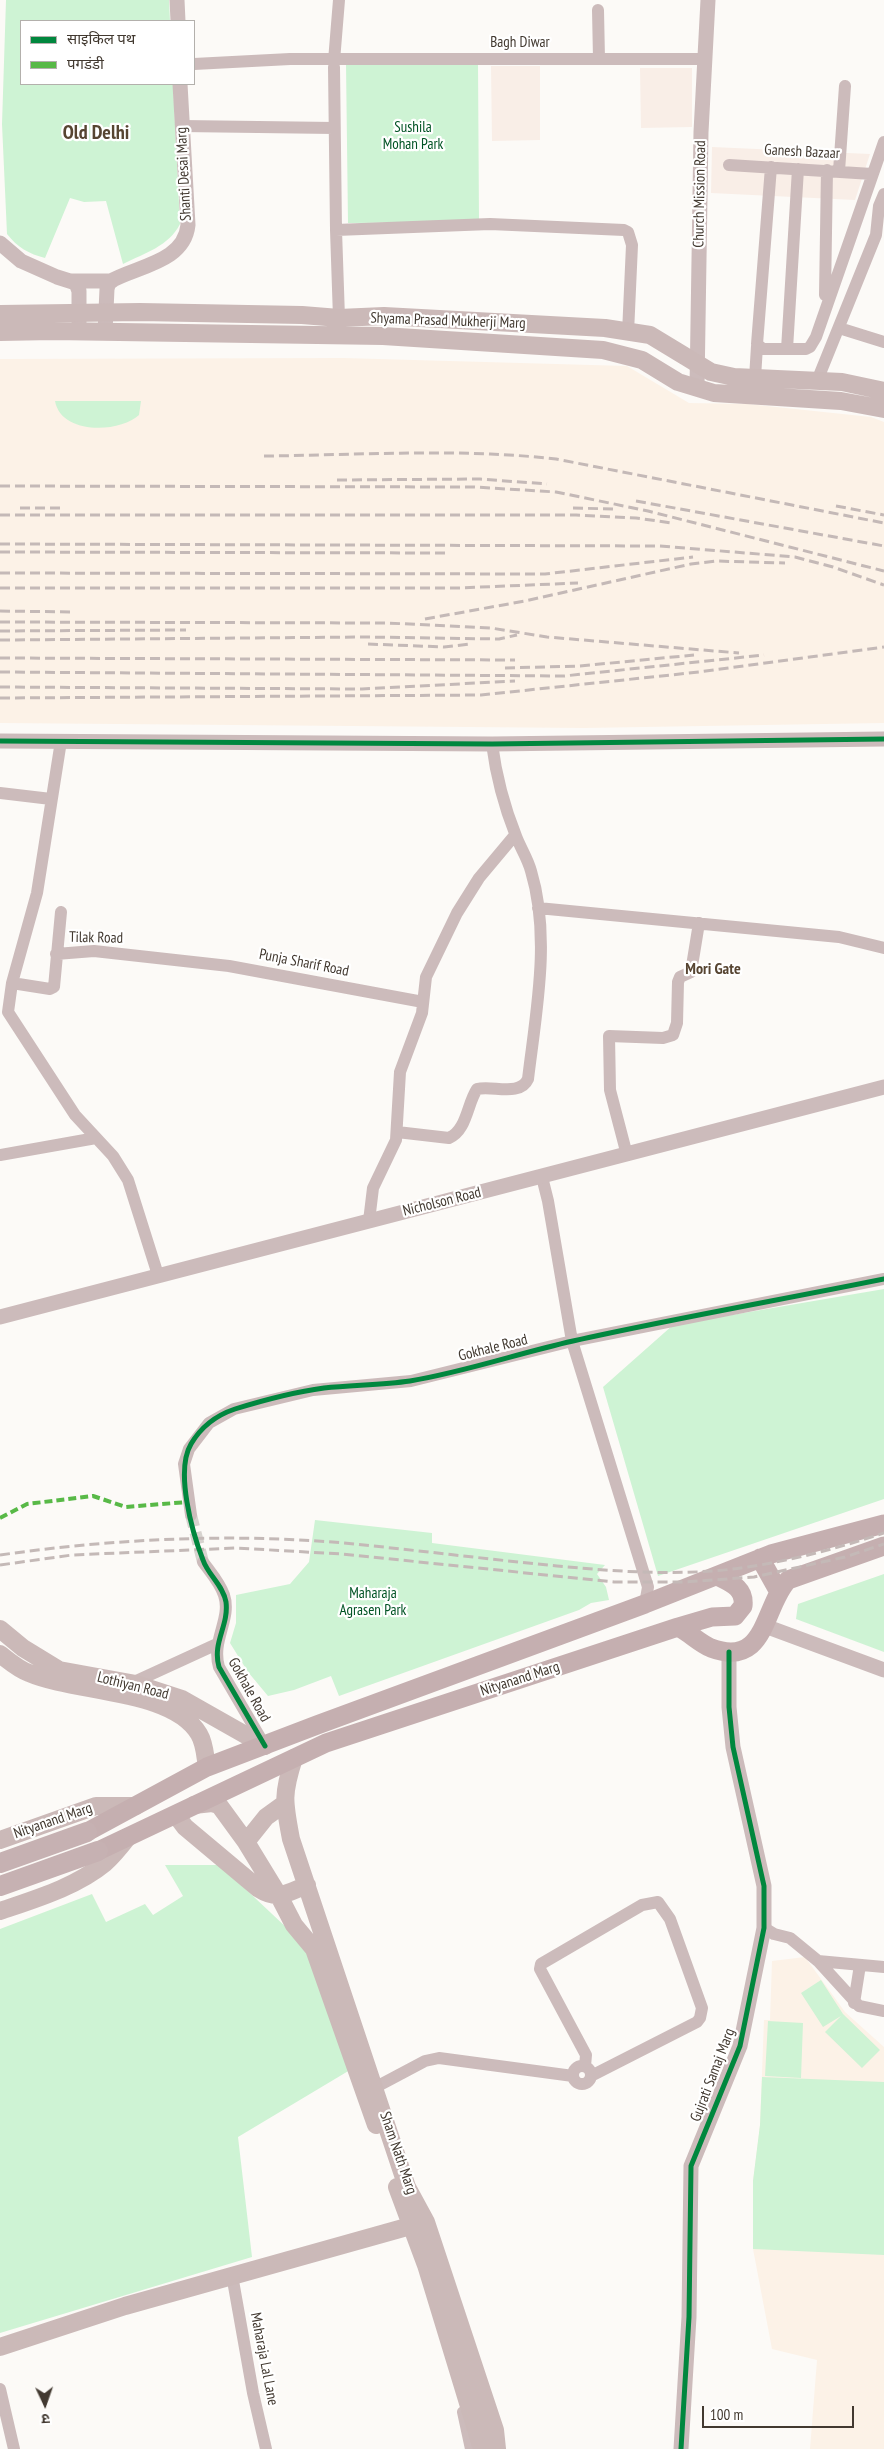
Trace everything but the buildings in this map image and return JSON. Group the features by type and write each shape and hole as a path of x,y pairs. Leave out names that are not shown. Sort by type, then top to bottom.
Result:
{"highway":[{"path":"0,1864 88,1832"},
{"path":"0,1886 98,1851"}],"main road":[{"name":"Shyama Prasad Mukherji Marg","path":"0,314 106,312 302,315 339,318 384,316 605,328 650,335 697,362 710,372 734,377 842,382 884,391"},
{"name":"Shyama Prasad Mukherji Marg","path":"0,332 79,331 383,336 603,350 642,360 678,382 714,393 840,400 884,409"},
{"name":"Nityanand Marg","path":"88,1832 207,1767 645,1604 760,1558 884,1524"},
{"path":"678,1627 709,1647 729,1652 750,1646 766,1626 779,1592 788,1580 875,1549 860,1531"},
{"path":"760,1558 779,1592"},
{"name":"Nityanand Marg","path":"98,1851 326,1743 678,1627 712,1617 730,1618 741,1610 744,1601 739,1589 717,1576"},
{"name":"Lothiyan Road","path":"0,1629 23,1648 59,1670 132,1683 182,1698 265,1746"},
{"name":"Lothiyan Road","path":"0,1654 30,1674 110,1694 134,1696 170,1709 184,1718 198,1732 203,1742 207,1767"},
{"name":"Sham Nath Marg","path":"294,1758 285,1784 284,1804 292,1840 376,2087 418,2224 426,2265 447,2338 482,2449"},
{"name":"Sham Nath Marg","path":"184,1810 212,1803 219,1805 246,1842 279,1896 294,1925 314,1949 495,2430 497,2449"},
{"path":"246,1842 266,1817 284,1804"},
{"name":"Nityanand Marg","path":"0,1840 96,1806 136,1806"},
{"path":"184,1810 185,1827 270,1896 279,1896 307,1885"},
{"name":"Nityanand Marg","path":"0,1911 92,1873 106,1862 128,1837"},
{"path":"0,2348 125,2306 418,2224"}],"street":[{"path":"177,0 178,20"},
{"path":"339,318 334,64 340,0"},
{"name":"Church Mission Road","path":"697,388 701,132 708,0"},
{"path":"598,10 599,59"},
{"name":"Bagh Diwar","path":"195,64 290,60 334,64 706,59"},
{"name":"Shanti Desai Marg","path":"0,244 22,260 57,277 72,281 112,281 156,263 178,247 185,237 188,225 180,85"},
{"path":"825,306 833,170 845,86"},
{"path":"182,126 334,128"},
{"path":"757,346 763,349 810,348 884,142"},
{"name":"Ganesh Bazaar","path":"730,164 872,174"},
{"path":"754,378 771,167"},
{"path":"787,349 798,168"},
{"path":"817,380 876,236 879,206 884,194"},
{"path":"336,230 490,224 624,230 628,232 632,245 628,333"},
{"path":"72,281 79,289 79,331"},
{"path":"105,332 107,287 112,281"},
{"path":"839,328 884,342"},
{"path":"0,741 492,744 884,739"},
{"path":"60,741 38,893 4,1012 72,1109 113,1156 128,1180 158,1275"},
{"path":"397,1132 449,1138 456,1134 460,1128 477,1089 514,1089 526,1083 538,993 540,944 538,908 531,870 515,835 495,772 492,744"},
{"path":"0,793 51,799"},
{"path":"369,1221 373,1188 390,1153 397,1132 400,1072 422,1013 426,977 457,913 479,878 515,835"},
{"path":"538,908 839,937 884,948"},
{"name":"Tilak Road","path":"61,912 56,954 94,951 177,962"},
{"path":"627,1155 610,1090 609,1036 664,1038 672,1035 677,1023 678,982 680,977 691,972 699,923"},
{"path":"12,983 52,989 55,986 56,954"},
{"name":"Punja Sharif Road","path":"177,962 230,966 423,1002"},
{"name":"Nicholson Road","path":"0,1317 369,1221 545,1190 627,1155 884,1088"},
{"path":"0,1155 96,1138"},
{"path":"545,1190 572,1341 648,1587 645,1604"},
{"name":"Gokhale Road","path":"191,1515 184,1464 188,1449 209,1423 234,1409 314,1390 411,1380 572,1341 884,1279"},
{"name":"Gokhale Road","path":"203,1562 218,1582 226,1604 217,1644 216,1654 219,1667 265,1746"},
{"path":"766,1626 884,1670"},
{"path":"132,1683 217,1644"},
{"name":"Gujrati Samaj Marg","path":"681,2449 689,2316 691,2166 743,2034 764,1928 764,1886 733,1747 729,1652"},
{"path":"376,2087 425,2061 439,2058 573,2076 581,2084 587,2083 586,2055 540,1969 541,1964 642,1905 658,1902 670,1919 699,1999 702,2008 700,2018 696,2022 588,2071"},
{"path":"764,1928 790,1938 818,1961 854,2003 862,2008 884,2011"},
{"path":"818,1961 884,1967"},
{"path":"854,2003 860,1965"},
{"name":"Maharaja Lal Lane","path":"232,2275 253,2393 266,2449"},
{"path":"447,2338 471,2449"},
{"path":"0,2389 14,2449"}],"shaded area":[{"path":"491,66 540,66 540,140 492,141"},
{"path":"640,68 692,68 692,127 641,128"},
{"path":"712,147 870,154 855,200 711,193"},
{"path":"343,358 627,366 689,403 748,404 871,417 884,422 884,723 584,728 0,723 0,359"},
{"path":"805,1957 845,2012 884,2047 884,2449 810,2449 817,2360 772,2349 753,2249 753,2181 760,2125 764,2020 770,2020 772,1961"}],"green space":[{"path":"6,0 169,0 170,20 20,20 20,85 173,85 180,224 170,238 156,248 123,264 106,201 84,202 70,198 45,258 15,243 7,234 2,124"},
{"name":"Sushila Mohan Park","path":"478,63 479,222 348,223 346,64"},
{"path":"55,401 141,401 139,415 130,421 119,425 92,428 68,420 60,412"},
{"path":"884,1289 884,1499 658,1576 603,1387 673,1325"},
{"name":"Maharaja Agrasen Park","path":"315,1520 432,1533 432,1543 605,1565 597,1574 606,1587 609,1600 591,1603 579,1610 339,1696 331,1676 294,1690 268,1696 248,1672 230,1643 236,1623 236,1595 290,1584 309,1562"},
{"path":"884,1574 884,1652 796,1619 798,1604"},
{"path":"165,1865 220,1865 305,1945 350,2070 238,2137 252,2257 0,2333 0,1929 92,1894 106,1922 145,1904 153,1915 183,1896"},
{"path":"821,1980 843,2014 880,2050 862,2068 825,2032 841,2016 823,2027 801,1993"},
{"path":"768,2021 803,2023 801,2078 765,2076"},
{"path":"762,2077 884,2082 884,2255 753,2249 753,2181 760,2125"}],"tunnel":[{"path":"191,1515 203,1562"}],"railway":[{"path":"264,456 447,453 556,459 884,523"},
{"path":"337,480 480,479 547,484"},
{"path":"0,486 474,487 556,492 648,511 884,571"},
{"path":"636,501 884,546"},
{"path":"836,506 884,515"},
{"path":"20,508 60,508"},
{"path":"573,508 613,509"},
{"path":"0,515 576,515 636,518 672,523"},
{"path":"0,544 660,546 795,557 833,567 884,585"},
{"path":"0,552 447,553"},
{"path":"0,573 545,574 693,557"},
{"path":"425,619 525,601 691,564 716,561 785,563"},
{"path":"0,588 458,588 578,583"},
{"path":"0,611 73,612"},
{"path":"0,622 387,623 491,628 547,637 739,653"},
{"path":"0,631 186,630"},
{"path":"0,640 366,637 499,639 517,635"},
{"path":"368,644 444,647 470,644"},
{"path":"0,698 481,695 699,672 884,647"},
{"path":"505,668 580,666 694,655"},
{"path":"0,672 564,676 764,655"},
{"path":"0,658 515,660"},
{"path":"0,687 362,689 515,681"},
{"path":"0,1555 85,1545 171,1539 258,1538 344,1543 581,1568 631,1572 680,1572 730,1569 787,1560 884,1533"},
{"path":"0,1565 72,1555 236,1548 342,1554 614,1582 685,1582 754,1577 845,1557 884,1544"}],"marked path":[{"path":"0,1518 27,1504 93,1496 126,1507 187,1502"}],"cycle path":[{"path":"0,741 492,744 884,739"},
{"path":"265,1746 219,1667 217,1658 225,1619 226,1602 222,1590 203,1560 194,1534 187,1502 185,1485 186,1456 195,1438 210,1422 235,1409 290,1394 324,1388 410,1381 431,1377 612,1333 884,1279"},
{"path":"681,2449 689,2317 691,2166 740,2046 764,1928 764,1886 733,1747 729,1707 729,1652"}],"district":[{"name":"Old Delhi","path":"96,133"},
{"name":"Mori Gate","path":"713,969"}]}
